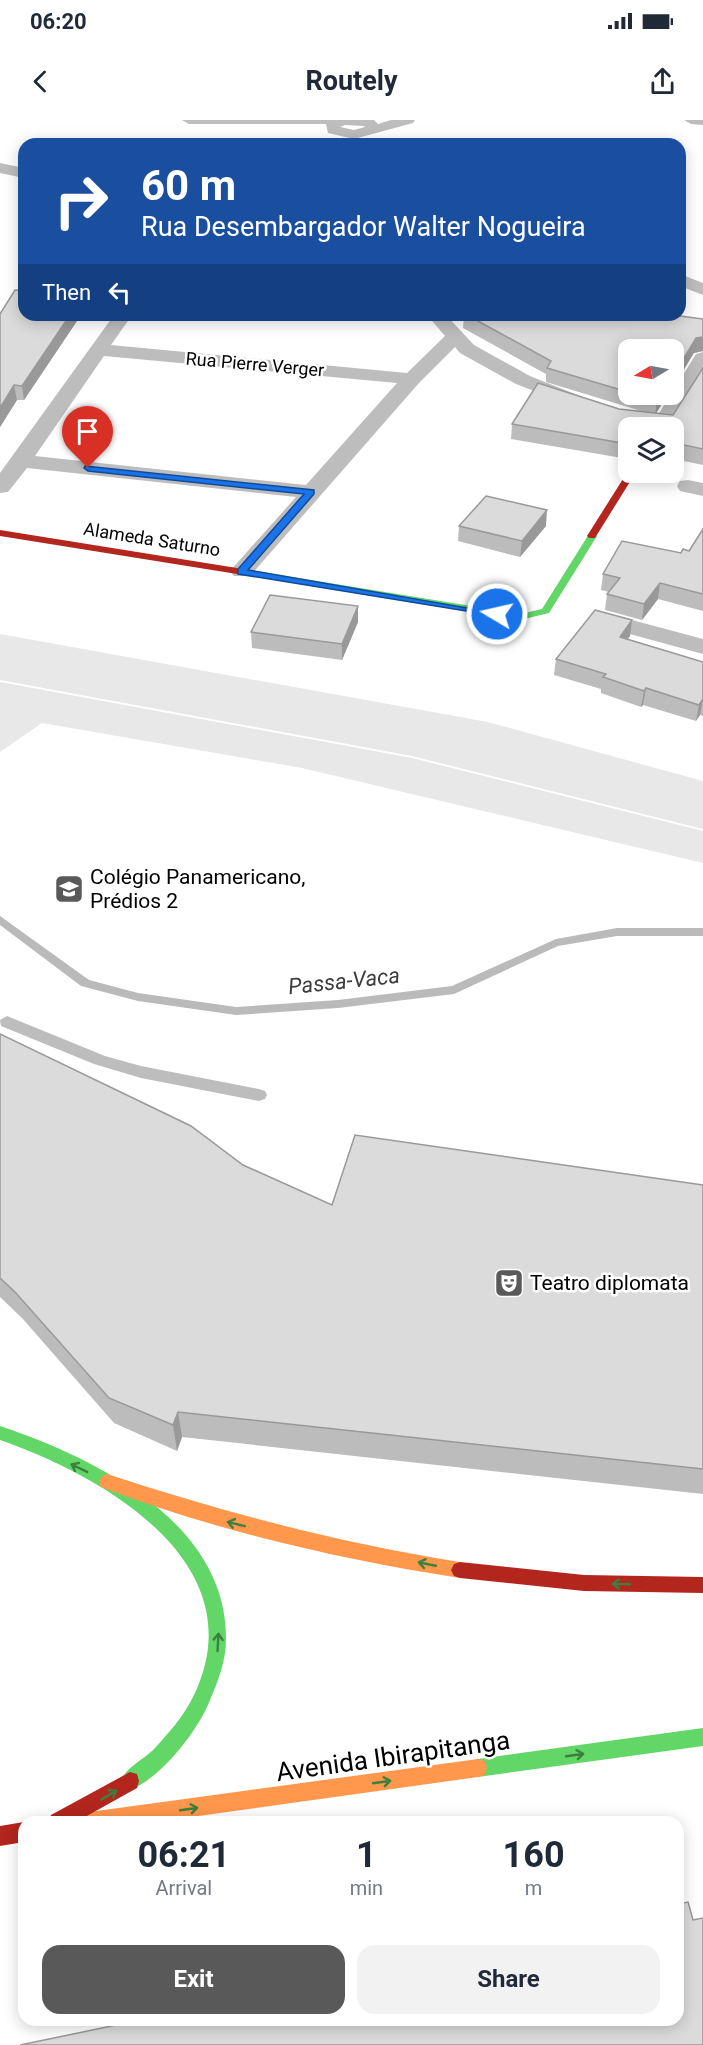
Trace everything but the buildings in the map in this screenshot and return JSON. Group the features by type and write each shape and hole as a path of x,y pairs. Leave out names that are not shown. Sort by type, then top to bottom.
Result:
{"main road":[{"name":"Alameda Saturno","path":"0,533 520,617 546,611 625,483"},
{"path":"0,1426 14,1437"},
{"path":"0,1433 14,1437 107,1482 232,1523 454,1569 573,1583 703,1586"},
{"path":"69,1816 127,1784 165,1751 189,1724 207,1691 217,1652 217,1613 213,1592 200,1564 174,1533 107,1482"},
{"name":"Avenida Ibirapitanga","path":"132,1816 703,1737"},
{"path":"0,1836 18,1833"}],"street":[{"path":"189,120 362,128 408,120"},
{"path":"0,168 18,172"},
{"path":"686,274 703,275"},
{"path":"686,282 703,290"},
{"path":"0,487 21,461 119,321"},
{"path":"441,321 454,338 467,349 523,380 592,406"},
{"path":"242,572 412,379 454,338"},
{"name":"Rua Pierre Verger","path":"99,350 412,379"},
{"path":"666,417 703,358"},
{"path":"21,461 311,492"},
{"path":"602,619 703,647"}],"lane":[{"path":"7,1022 100,1060 141,1072 259,1095"}],"shaded area":[{"path":"0,634 488,722 703,781 703,829 412,756 0,680"},
{"path":"0,682 412,758 703,831 703,863 302,768 42,723 0,752"}],"waterway":[{"name":"Passa-Vaca","path":"0,920 85,983 138,997 236,1011 338,1004 454,990 556,943 617,932 703,932"}],"traffic: fast":[{"path":"237,571 520,617 546,611 592,536"},
{"path":"0,1433 74,1463 145,1508 182,1543 203,1575 215,1608 217,1640 212,1672 200,1703 182,1732 158,1758 130,1781"},
{"path":"478,1768 703,1737"}],"traffic: slow":[{"path":"107,1482 238,1523 325,1545 460,1570"},
{"path":"132,1816 478,1768"}],"traffic: jam":[{"path":"592,536 625,483"},
{"path":"0,533 237,571"},
{"path":"460,1570 584,1583 703,1585"},
{"path":"69,1816 130,1781"},
{"path":"0,1836 18,1833"}],"place":[{"name":"Colégio Panamericano, Prédios 2","path":"69,889"},
{"name":"Teatro diplomata","path":"509,1283"}],"route":[{"path":"88,468 311,492 242,572 497,614"}]}
